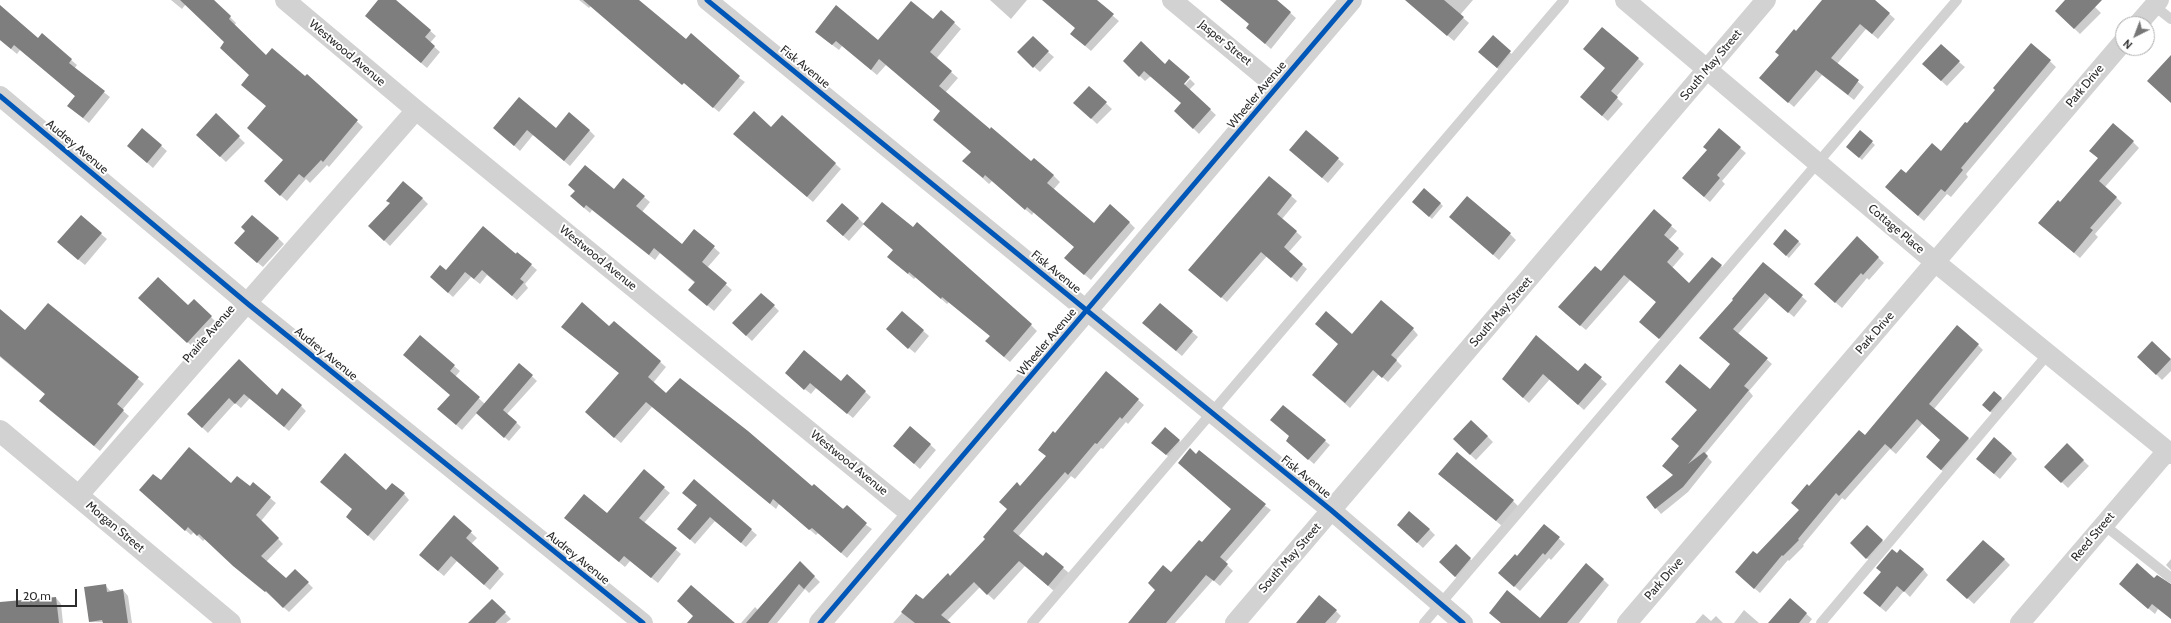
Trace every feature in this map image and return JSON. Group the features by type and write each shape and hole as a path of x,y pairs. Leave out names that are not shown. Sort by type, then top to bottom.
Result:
{"street":[{"name":"Westwood Avenue","path":"285,0 416,110 912,515"},
{"name":"Fisk Avenue","path":"708,0 1086,311 1331,510 1463,623"},
{"name":"Jasper Street","path":"1172,0 1277,87"},
{"name":"Wheeler Avenue","path":"820,623 1351,0"},
{"name":"Cottage Place","path":"1625,0 1935,262 2169,453"},
{"name":"South May Street","path":"1234,623 1708,70 1766,0"},
{"path":"2144,16 2154,2"},
{"name":"Park Drive","path":"1627,623 2115,51"},
{"name":"Audrey Avenue","path":"0,96 248,304 643,623"},
{"name":"Prairie Avenue","path":"78,496 248,304 416,110"},
{"name":"Morgan Street","path":"0,431 230,623"},
{"name":"Reed Street","path":"2020,623 2104,525 2169,453"}],"lane":[{"path":"1032,623 1564,0"},
{"path":"1424,623 1957,0"},
{"path":"2154,2 2171,19"},
{"path":"1821,623 2048,354"},
{"path":"2104,525 2171,578"}],"building":[{"path":"180,0 214,0 231,16 229,19 266,55 272,48 305,76 307,74 358,120 323,162 321,160 304,178 299,174 280,196 264,181 283,160 247,128 266,106 241,85 249,75 220,48 224,42"},
{"path":"378,0 396,0 431,30 425,37 435,46 421,63 365,16"},
{"path":"583,0 639,0 686,39 691,33 740,76 713,108 684,83 682,85"},
{"path":"1042,0 1097,0 1114,14 1085,46 1070,34 1075,28"},
{"path":"1220,0 1277,0 1291,12 1265,44 1246,28 1249,24"},
{"path":"1405,0 1444,0 1464,17 1447,36"},
{"path":"1822,0 1875,0 1890,13 1872,34 1860,24 1831,58 1859,80 1848,95 1816,70 1788,103 1759,78 1779,55 1775,52 1794,29 1796,31"},
{"path":"2065,0 2102,0 2074,29 2055,11"},
{"path":"911,1 933,19 941,10 955,22 930,52 952,71 939,86 1031,161 1034,158 1054,175 1047,183 1094,223 1110,204 1130,222 1084,275 1064,258 1074,247 1027,207 1025,210 985,175 983,178 962,161 971,152 933,120 940,111 879,59 871,70 836,41 832,45 815,32 836,5 878,40"},
{"path":"0,5 38,38 42,33 72,59 69,63 105,91 83,118 67,106 75,96 14,45 11,49 0,40"},
{"path":"1602,27 1639,58 1611,91 1618,97 1602,116 1580,97 1605,68 1583,49"},
{"path":"1493,35 1511,51 1497,68 1478,52"},
{"path":"1033,36 1049,51 1033,68 1017,52"},
{"path":"1141,41 1165,64 1169,59 1190,77 1184,84 1211,109 1193,129 1174,111 1181,103 1144,71 1139,77 1123,61"},
{"path":"2031,43 2051,60 1961,168 1963,170 1945,192 1941,189 1918,216 1885,187 1901,169 1906,173 1932,143 1941,151 1965,122 1967,123 1995,90 1993,88"},
{"path":"1941,44 1960,61 1941,81 1922,64"},
{"path":"2171,55 2171,103 2147,81"},
{"path":"1089,86 1107,102 1091,119 1073,103"},
{"path":"519,97 556,128 569,112 590,130 564,161 527,130 514,146 493,128"},
{"path":"754,111 771,127 782,115 836,163 807,197 733,134"},
{"path":"216,113 240,136 220,157 196,135"},
{"path":"2113,123 2134,141 2099,181 2117,197 2090,228 2093,230 2074,253 2038,223 2058,200 2060,202 2098,158 2089,151"},
{"path":"142,128 162,145 147,163 127,146"},
{"path":"1719,128 1741,147 1717,175 1720,178 1704,197 1682,178 1707,150 1703,147"},
{"path":"1306,130 1339,158 1322,178 1289,150"},
{"path":"1860,130 1873,141 1859,158 1846,147"},
{"path":"585,165 614,189 623,178 645,196 636,206 682,244 694,229 715,246 702,262 727,283 707,306 688,290 695,282 654,248 649,255 586,205 584,208 570,196 575,191 568,185"},
{"path":"1269,176 1292,195 1277,214 1297,231 1284,247 1303,264 1291,278 1261,252 1221,298 1188,270"},
{"path":"403,181 423,198 384,241 368,226 390,203 386,201"},
{"path":"1424,188 1441,203 1429,217 1412,202"},
{"path":"1467,196 1511,233 1493,255 1449,217"},
{"path":"882,202 913,227 917,222 1032,324 1004,357 985,341 990,336 942,297 941,299 909,272 908,274 887,257 893,250 863,224"},
{"path":"842,203 859,218 843,236 826,221"},
{"path":"1654,209 1672,225 1664,235 1679,248 1667,262 1689,283 1712,257 1722,265 1659,339 1639,322 1656,302 1624,275 1580,326 1558,307 1595,266 1601,271"},
{"path":"81,215 102,233 78,260 57,242"},
{"path":"252,215 279,238 257,263 234,243 245,231 241,227"},
{"path":"483,226 516,254 517,252 532,264 520,279 524,282 512,296 482,270 474,279 465,272 448,293 430,277 440,265 446,270"},
{"path":"1785,229 1799,241 1786,256 1773,244"},
{"path":"1857,236 1879,257 1863,275 1861,273 1835,303 1814,284"},
{"path":"1763,262 1803,295 1788,313 1765,293 1733,329 1768,358 1744,386 1749,390 1688,464 1704,452 1708,456 1683,487 1655,509 1646,497 1673,475 1662,466 1679,446 1671,439 1697,410 1665,382 1680,364 1710,389 1730,364 1699,338 1733,300 1732,299"},
{"path":"158,277 188,305 194,299 212,316 187,343 138,298"},
{"path":"761,293 775,305 746,336 732,323"},
{"path":"1381,300 1414,328 1391,355 1397,360 1382,378 1373,370 1345,403 1312,375 1338,344 1315,324 1326,311 1352,334"},
{"path":"582,302 609,326 614,321 661,361 648,377 666,393 680,378 748,431 812,486 814,484 843,509 847,505 867,523 841,553 812,528 809,530 773,499 770,504 646,402 614,438 585,412 619,373 561,327"},
{"path":"48,303 139,377 117,404 124,410 94,446 39,401 45,394 0,356 0,309 25,330"},
{"path":"1160,303 1193,331 1176,351 1142,323"},
{"path":"902,311 924,330 908,349 886,329"},
{"path":"1957,325 1979,344 1929,404 1969,438 1941,470 1926,457 1940,440 1917,419 1891,449 1885,444 1839,496 1836,493 1798,539 1799,540 1783,556 1782,555 1754,589 1735,572 1753,551 1757,554 1799,510 1791,503 1807,484 1809,486 1859,430 1865,435"},
{"path":"420,335 455,365 450,371 480,397 456,425 437,409 450,395 403,355"},
{"path":"1536,335 1578,371 1585,363 1602,377 1578,405 1543,374 1523,398 1502,379"},
{"path":"2152,341 2171,359 2156,375 2137,357"},
{"path":"804,350 841,381 847,374 866,391 847,414 810,383 804,390 785,373"},
{"path":"239,359 277,395 282,388 302,405 284,427 244,394 235,404 229,398 202,428 187,414"},
{"path":"519,363 533,375 503,410 517,422 504,438 476,413"},
{"path":"1106,371 1139,399 1122,419 1120,417 1097,444 1095,443 1068,475 1065,472 1013,531 1043,556 1046,552 1064,567 1048,586 1019,561 987,595 974,582 941,615 951,623 915,623 901,612 916,594 923,599 948,573 950,576 985,539 983,537 1007,509 999,502 1017,482 1020,486 1046,456 1038,450 1053,431 1055,433"},
{"path":"1994,391 2002,398 1990,412 1982,405"},
{"path":"1283,405 1326,440 1308,460 1286,441 1289,436 1270,420"},
{"path":"1471,420 1488,436 1470,455 1453,439"},
{"path":"910,426 931,444 914,464 893,446"},
{"path":"1165,427 1180,440 1166,455 1151,443"},
{"path":"1994,437 2012,453 1994,474 1976,459"},
{"path":"2067,443 2084,460 2061,483 2044,467"},
{"path":"189,447 231,483 237,476 250,486 253,482 271,497 256,515 279,538 261,556 286,578 295,569 309,582 283,608 266,591 265,592 233,566 199,534 197,536 188,527 185,531 139,490 153,474 161,480"},
{"path":"1190,448 1196,454 1199,450 1266,504 1220,557 1228,564 1214,581 1206,575 1166,623 1128,623 1155,590 1148,583 1163,565 1171,572 1199,540 1202,542 1231,509 1178,463"},
{"path":"1457,452 1514,500 1496,521 1438,474"},
{"path":"345,453 386,490 392,483 405,493 368,536 346,517 352,509 320,482"},
{"path":"644,469 665,487 639,518 677,548 651,578 624,556 619,562 564,518 584,494 607,513"},
{"path":"694,479 752,529 741,543 710,517 690,540 677,529 697,505 682,493"},
{"path":"1409,511 1430,529 1417,543 1397,525"},
{"path":"454,515 472,531 466,538 499,568 484,585 451,556 438,571 419,555"},
{"path":"1544,524 1560,537 1545,555 1543,553 1514,587 1498,573 1515,554 1517,556"},
{"path":"1867,525 1883,540 1866,559 1850,543"},
{"path":"1983,540 2005,559 1967,599 1946,580"},
{"path":"1456,544 1471,558 1455,577 1439,562"},
{"path":"1892,549 1897,553 1900,549 1924,569 1904,592 1897,586 1880,607 1863,593 1881,572 1876,568"},
{"path":"800,561 815,576 804,589 799,584 768,623 746,623"},
{"path":"1586,563 1604,579 1567,623 1501,623 1489,613 1507,590 1540,618"},
{"path":"2137,563 2154,578 2157,575 2171,584 2171,619 2152,604 2148,609 2119,584"},
{"path":"106,584 107,592 123,589 128,623 103,623 102,620 89,622 84,587"},
{"path":"691,585 735,623 687,623 693,616 677,601"},
{"path":"1319,595 1337,610 1325,623 1296,623"},
{"path":"56,597 59,623 0,623 0,602"},
{"path":"1790,598 1807,613 1799,623 1768,623"},
{"path":"492,599 506,612 495,623 468,623"}],"cycle path":[{"path":"707,0 1331,510 1463,623"},
{"path":"820,623 1351,0"},
{"path":"0,96 248,304 643,623"}]}
